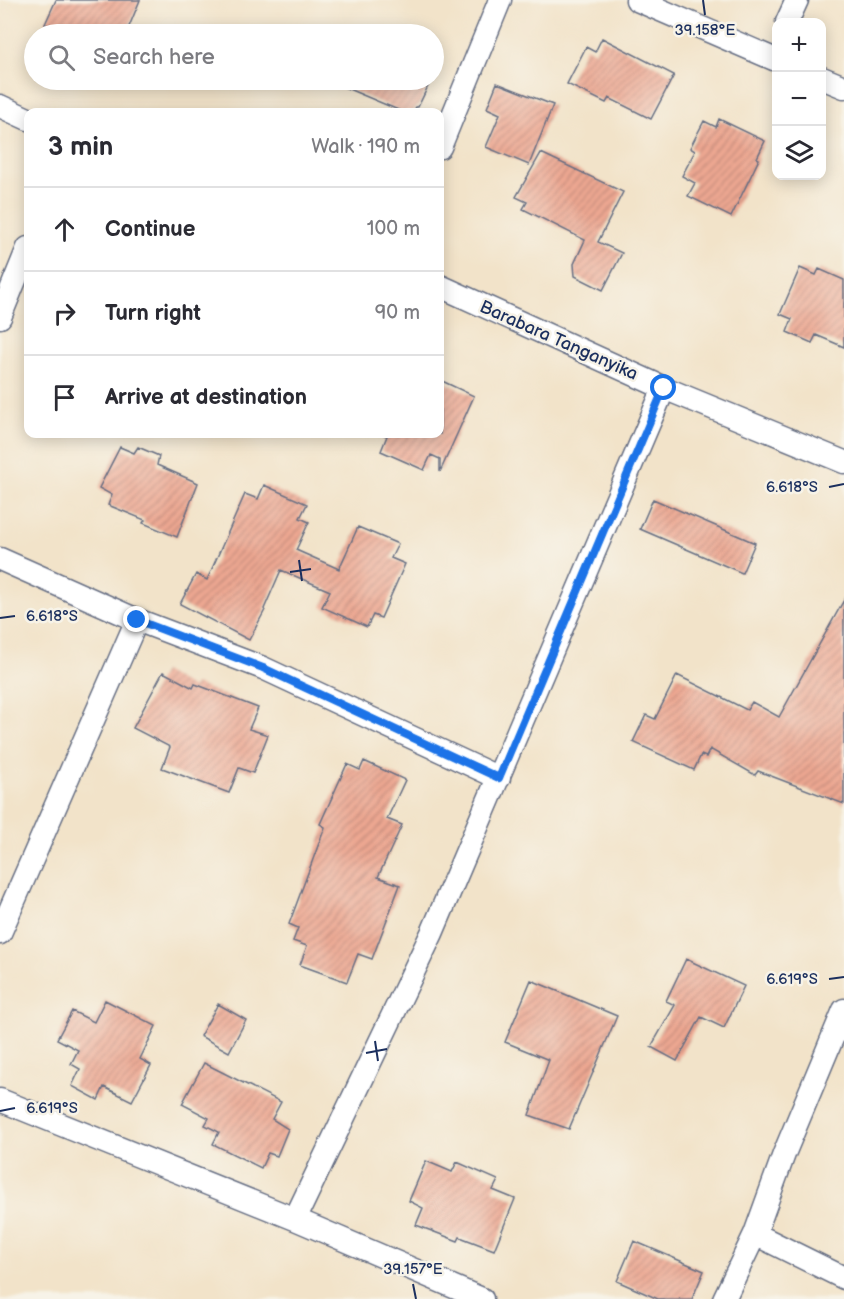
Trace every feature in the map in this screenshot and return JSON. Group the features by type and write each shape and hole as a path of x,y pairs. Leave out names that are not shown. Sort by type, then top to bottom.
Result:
{"street":[{"path":"444,137 500,0"},
{"path":"637,0 772,53"},
{"path":"789,18 797,0"},
{"path":"826,80 844,87"},
{"path":"0,106 24,117"},
{"path":"0,317 24,258"},
{"name":"Barabara Tanganyika","path":"444,288 664,388 844,462"},
{"path":"295,1219 432,933 664,388"},
{"path":"0,559 137,620 263,668 499,778"},
{"path":"0,933 137,620"},
{"path":"724,1299 755,1234 784,1154 844,1010"},
{"path":"0,1100 295,1219 482,1299"},
{"path":"755,1234 844,1278"}],"building":[{"path":"56,0 140,0 130,24 45,24"},
{"path":"602,38 674,75 651,119 609,98 606,103 567,84 586,47 595,52"},
{"path":"497,83 553,105 529,165 486,147 500,114 487,108"},
{"path":"351,90 426,90 418,107 394,108"},
{"path":"719,119 765,141 757,158 759,159 731,217 688,196 695,183 682,176 695,151 690,148 704,121 716,127"},
{"path":"541,153 623,192 598,242 622,253 603,290 575,276 574,264 585,240 523,209 527,202 516,197"},
{"path":"800,268 816,275 819,269 844,280 844,347 816,335 812,343 787,332 792,319 780,314"},
{"path":"444,382 474,396 440,472 440,459 431,455 424,470 381,451 386,438 444,438"},
{"path":"120,447 134,453 138,447 159,456 157,465 198,483 177,537 143,523 145,520 108,505 112,495 99,488"},
{"path":"264,485 307,504 300,518 309,522 296,550 339,569 358,527 398,544 391,558 405,564 381,618 373,615 367,627 322,607 330,591 281,570 265,610 249,640 180,604 196,574 207,580 245,494 258,499"},
{"path":"653,499 755,543 742,573 640,529"},
{"path":"844,600 844,804 758,771 755,775 710,749 706,757 701,755 694,770 633,742 646,715 655,719 677,675 747,710 752,702 779,717"},
{"path":"163,672 193,688 195,684 258,708 249,729 268,735 253,773 239,768 229,793 162,768 170,747 133,728"},
{"path":"364,761 405,780 387,819 402,825 378,877 400,885 372,959 358,954 347,982 300,965 307,946 293,941 298,928 289,924 325,827 320,824 347,764 360,770"},
{"path":"686,959 744,986 724,1028 701,1017 677,1061 651,1047 675,1005 666,1001"},
{"path":"531,980 617,1016 569,1129 529,1115 549,1060 505,1042"},
{"path":"105,1000 156,1026 140,1059 151,1065 132,1101 104,1087 98,1100 72,1086 80,1069 71,1064 78,1050 57,1039 72,1011 94,1022"},
{"path":"218,1004 246,1020 229,1052 200,1036"},
{"path":"204,1063 281,1102 272,1119 288,1129 277,1156 268,1153 261,1168 213,1144 219,1132 205,1125 209,1118 182,1104"},
{"path":"426,1161 452,1172 457,1162 498,1180 493,1190 515,1199 494,1250 460,1237 458,1241 416,1225 423,1208 409,1201"},
{"path":"634,1241 704,1271 692,1299 658,1299 617,1281"}],"route":[{"path":"137,620 263,668 499,778 664,388"}]}
